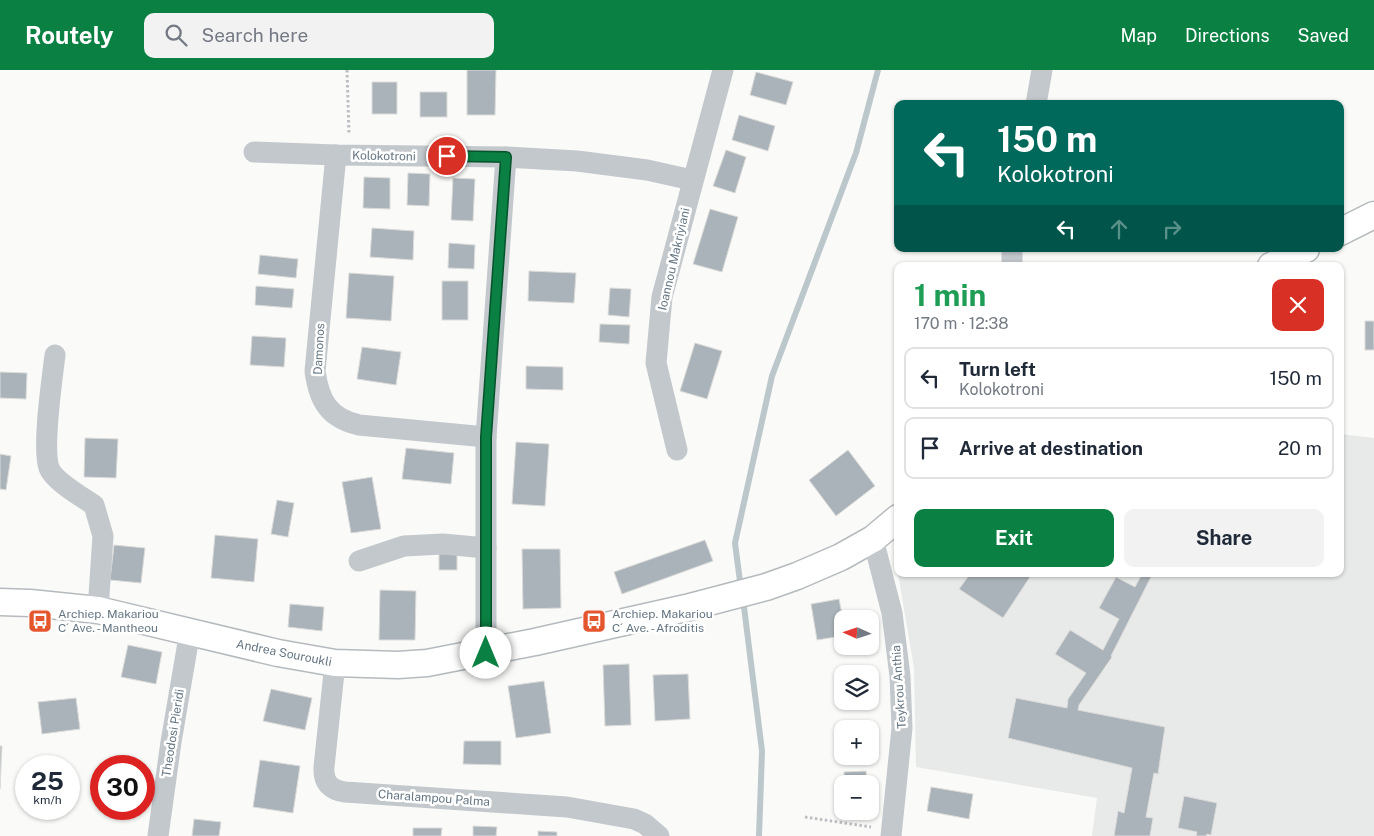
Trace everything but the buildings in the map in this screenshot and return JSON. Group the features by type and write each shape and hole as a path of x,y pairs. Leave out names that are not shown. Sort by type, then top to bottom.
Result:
{"main road":[{"path":"1344,230 1374,215"},
{"path":"1278,262 1300,252"},
{"name":"Andrea Souroukli","path":"0,602 98,610 278,653 335,663 369,665 418,664 486,653 686,608 742,593 797,576 841,557 873,539 894,521"}],"street":[{"name":"Ioannou Makriyiani","path":"677,450 656,363 662,297 723,70"},
{"path":"1037,100 1042,70"},
{"name":"Kolokotroni","path":"254,152 506,157 577,161 647,170 692,180"},
{"name":"Damonos","path":"343,155 315,371 317,385 322,398 337,417 348,423 486,437"},
{"path":"486,653 486,437 506,157"},
{"path":"55,355 47,444 49,469 66,487 94,505 103,536 98,610"},
{"name":"Teykrou Anthia","path":"873,539 892,613 900,686 902,728 891,833"},
{"path":"359,561 404,546 443,544 486,548"},
{"name":"Theodosi Pieridi","path":"158,836 171,742 190,631"},
{"name":"Charalampou Palma","path":"335,663 324,767 327,784 332,788 345,792 567,807 634,819 646,824 659,836"}],"path":[{"path":"343,155 347,70"},
{"path":"805,817 891,833"}],"shaded area":[{"path":"1344,434 1374,438 1374,836 1092,836 1097,798 916,767 914,668 899,577 1344,577"}],"waterway":[{"path":"741,589 735,543 772,376 856,153 878,70"},
{"path":"743,599 762,751 759,836"}],"place":[{"name":"Archiep. Makariou C´ Ave. - Mantheou","path":"40,621"},
{"name":"Archiep. Makariou C´ Ave. - Afroditis","path":"594,621"}],"route":[{"path":"447,156 506,157 486,437 486,653"}]}
